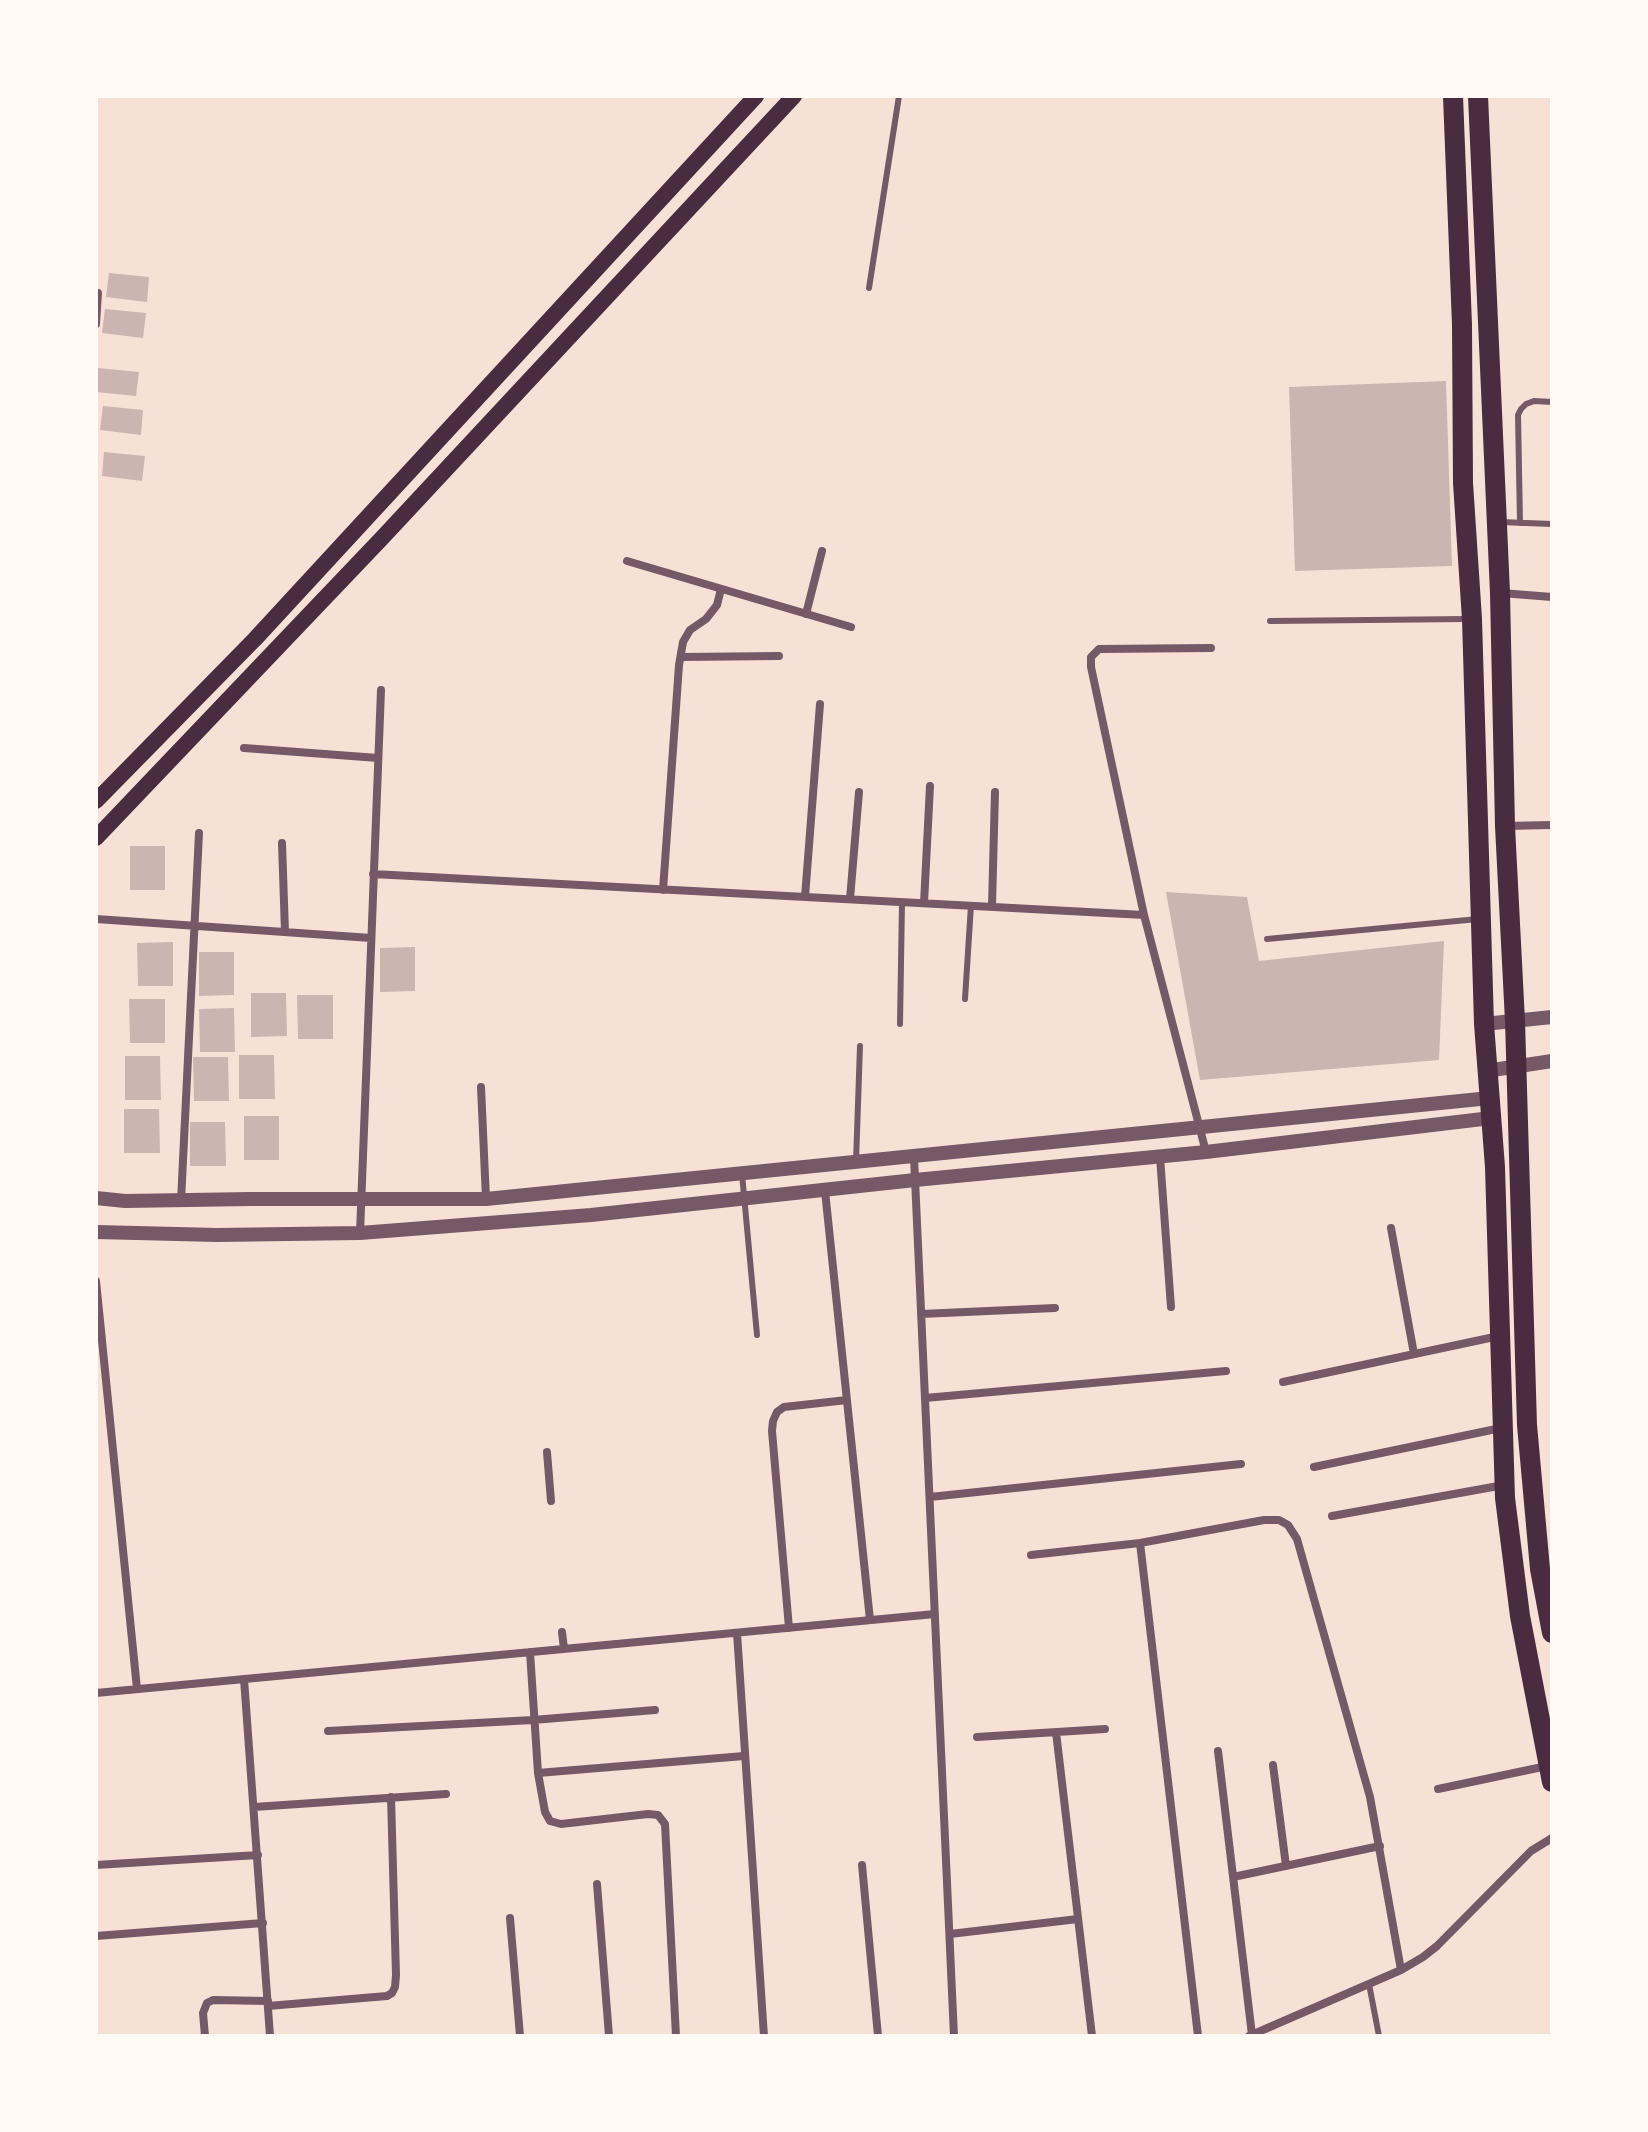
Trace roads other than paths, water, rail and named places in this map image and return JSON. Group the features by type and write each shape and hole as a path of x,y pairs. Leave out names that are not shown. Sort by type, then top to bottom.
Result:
{"main road":[{"path":"96,801 255,639 756,96"},
{"path":"96,838 382,538 794,96"},
{"path":"1453,96 1462,325 1463,483 1472,619 1486,1071 1495,1167 1504,1485 1520,1616 1550,1774"},
{"path":"1478,96 1500,593 1505,826 1515,1021 1527,1425 1540,1569 1552,1633"}],"street":[{"path":"96,324 98,293"},
{"path":"806,614 822,551"},
{"path":"627,561 851,627"},
{"path":"663,890 683,642 690,630 706,619 717,605 721,589"},
{"path":"1500,593 1552,597"},
{"path":"1206,1152 1144,915 1091,657 1099,649 1211,648"},
{"path":"681,657 779,656"},
{"path":"360,1233 381,690"},
{"path":"805,897 820,704"},
{"path":"244,748 378,758"},
{"path":"924,903 930,786"},
{"path":"850,899 859,792"},
{"path":"992,906 995,792"},
{"path":"1505,826 1552,825"},
{"path":"181,1201 199,833"},
{"path":"282,843 285,932"},
{"path":"373,874 1144,915"},
{"path":"96,919 371,938"},
{"path":"1484,1024 1552,1017"},
{"path":"1486,1071 1552,1061"},
{"path":"481,1087 486,1199"},
{"path":"96,1198 125,1201 486,1199 1198,1128 1490,1108"},
{"path":"96,1232 217,1235 360,1233 591,1215 1206,1152 1490,1108"},
{"path":"914,1157 954,2036"},
{"path":"1160,1157 1171,1307"},
{"path":"825,1191 870,1620"},
{"path":"1391,1228 1414,1354"},
{"path":"96,1281 137,1689"},
{"path":"921,1314 1055,1308"},
{"path":"1283,1382 1499,1336"},
{"path":"925,1398 1226,1371"},
{"path":"789,1628 773,1421 777,1412 784,1407 847,1400"},
{"path":"1314,1467 1502,1428"},
{"path":"547,1452 551,1501"},
{"path":"930,1497 1241,1464"},
{"path":"1332,1516 1504,1485"},
{"path":"1031,1555 1140,1543 1264,1520 1279,1520 1288,1525 1297,1539 1370,1797 1401,1970"},
{"path":"1140,1543 1198,2036"},
{"path":"96,1693 935,1614"},
{"path":"562,1632 564,1649"},
{"path":"737,1633 764,2036"},
{"path":"530,1652 538,1773 545,1812 550,1821 561,1824 648,1814 658,1815 665,1824 676,2036"},
{"path":"244,1679 270,2036"},
{"path":"328,1731 655,1710"},
{"path":"977,1737 1105,1729"},
{"path":"1056,1732 1092,2036"},
{"path":"1218,1751 1250,2035 1401,1970 1437,1946 1531,1851 1552,1838"},
{"path":"538,1773 744,1756"},
{"path":"1273,1765 1286,1866"},
{"path":"1438,1789 1550,1774"},
{"path":"254,1807 446,1794"},
{"path":"205,2036 203,2013 207,2003 213,2000 268,2003 387,1996 392,1993 396,1975 391,1797"},
{"path":"1233,1877 1380,1846"},
{"path":"96,1865 258,1855"},
{"path":"862,1865 878,2036"},
{"path":"597,1884 609,2036"},
{"path":"510,1918 520,2036"},
{"path":"950,1934 1078,1919"},
{"path":"96,1936 263,1923"}],"lane":[{"path":"869,288 899,96"},
{"path":"1520,523 1518,415 1526,404 1552,402"},
{"path":"1496,522 1552,524"},
{"path":"1270,621 1472,619"},
{"path":"900,1024 902,902"},
{"path":"965,999 971,905"},
{"path":"1267,939 1481,919"},
{"path":"856,1162 860,1046"},
{"path":"742,1174 757,1335"},
{"path":"1369,1984 1379,2036"}]}
